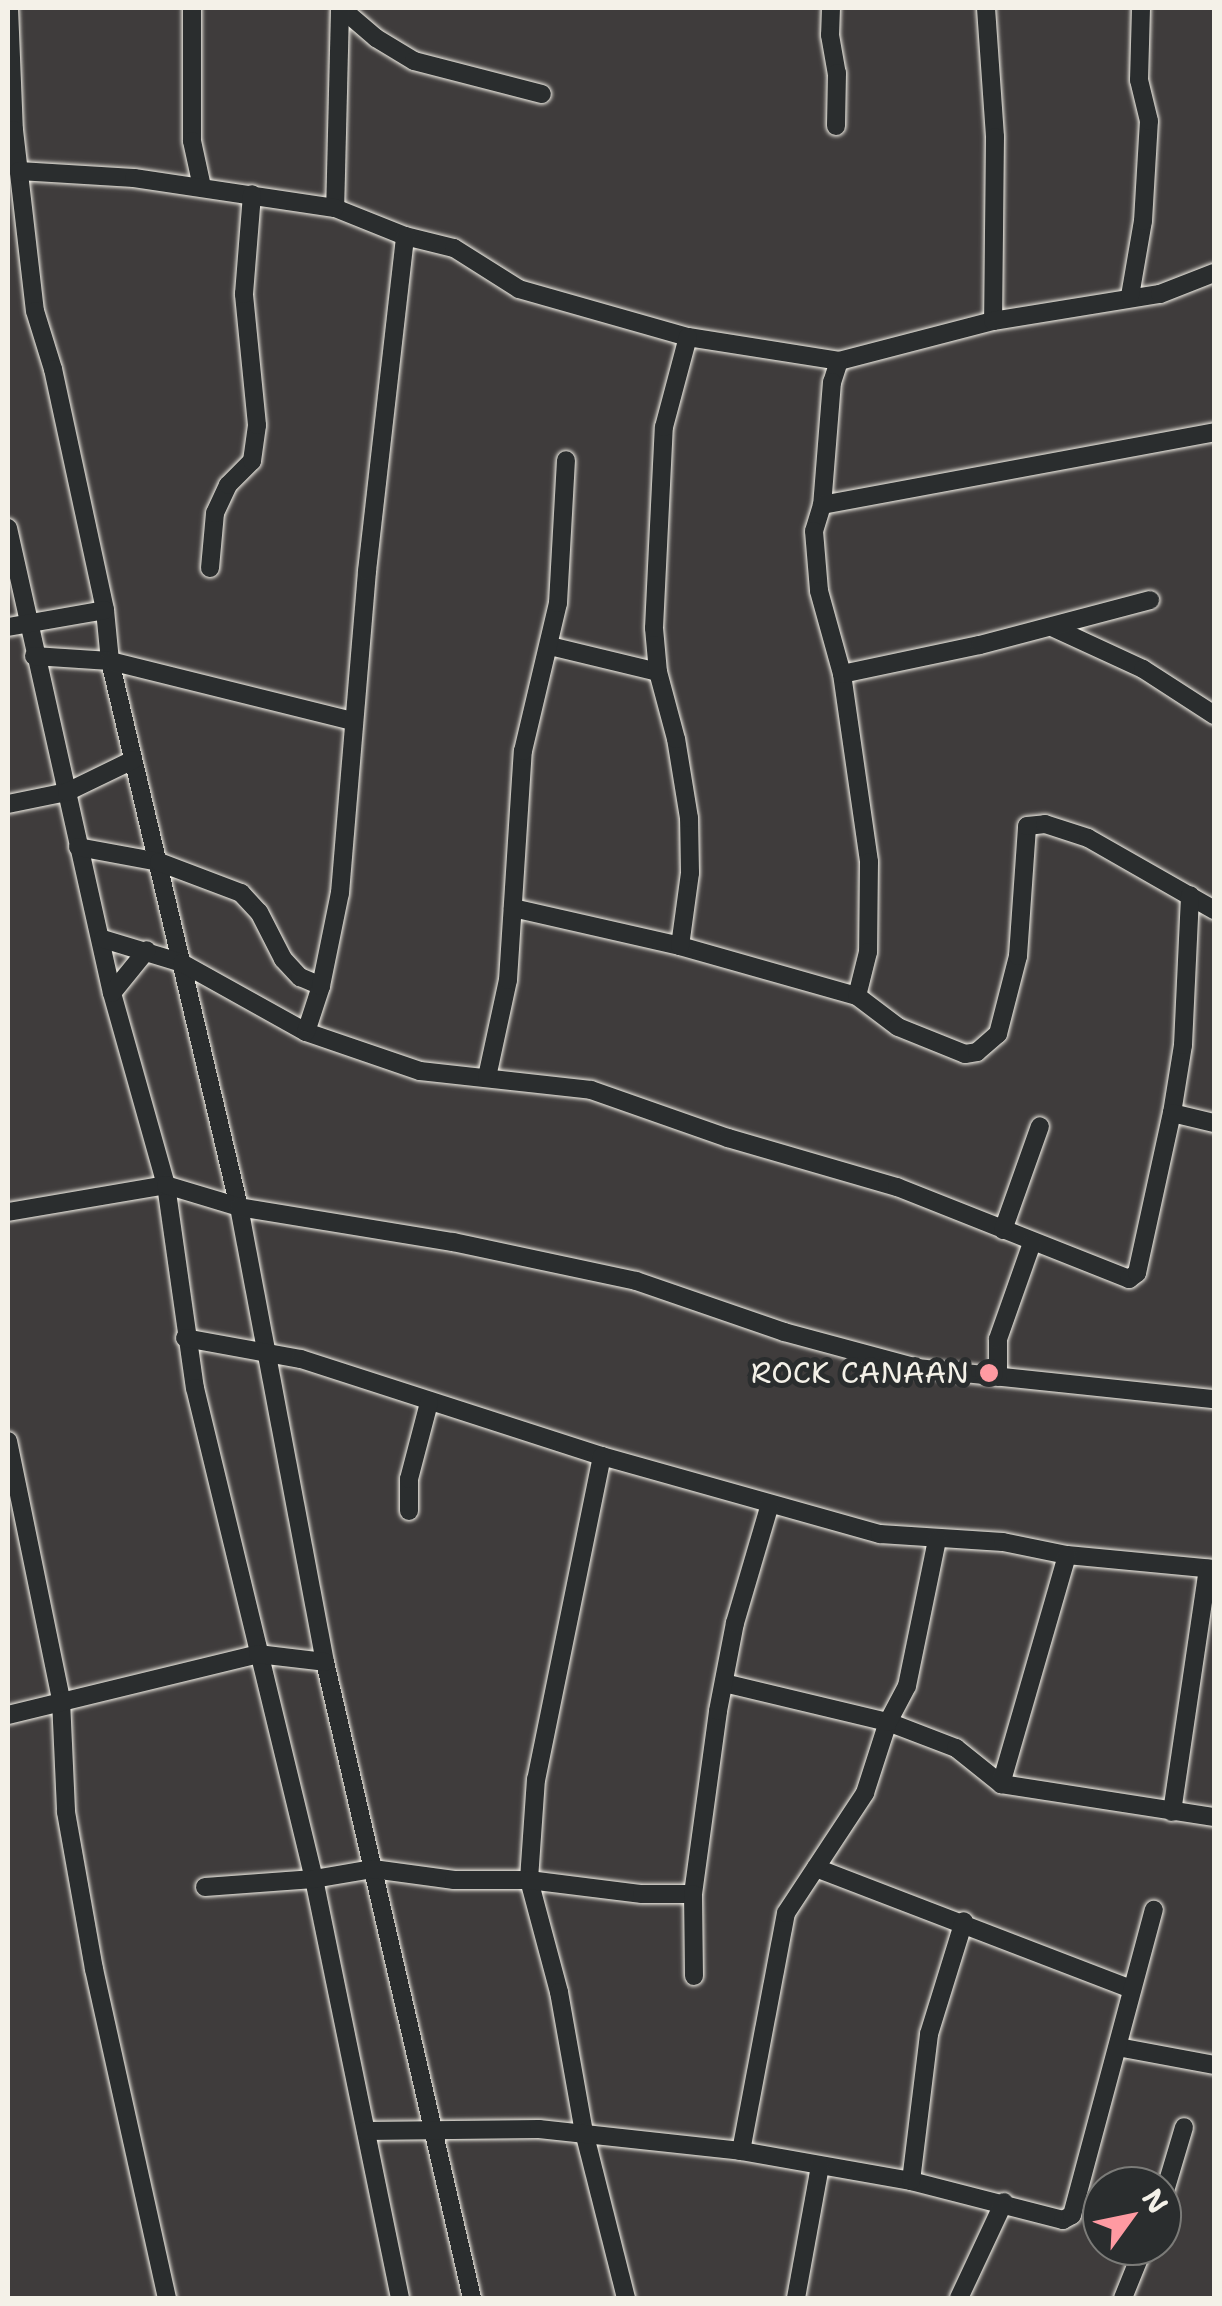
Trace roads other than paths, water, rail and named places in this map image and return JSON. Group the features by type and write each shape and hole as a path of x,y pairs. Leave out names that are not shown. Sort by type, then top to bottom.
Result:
{"street":[{"path":"9,8 11,129 35,311 52,369 105,610 110,661 240,1207 326,1662 472,2298"},
{"path":"192,8 192,141 202,187"},
{"path":"831,8 830,35 838,73 836,126"},
{"path":"986,8 995,137 993,321"},
{"path":"1130,296 1143,221 1149,121 1139,80 1141,8"},
{"path":"340,9 414,61 542,94"},
{"path":"335,208 340,9"},
{"path":"19,171 202,187 335,208 405,236 454,248 520,289 688,337 839,361 993,321 1160,294 1214,273"},
{"path":"210,568 214,513 228,485 252,461 257,425 244,294 252,194"},
{"path":"306,1032 321,986 340,893 393,313 405,236"},
{"path":"680,946 690,873 689,818 676,739 658,672 655,580 663,442 688,337"},
{"path":"839,361 832,382 822,505 814,531 818,591 842,674 868,862 868,952 857,996"},
{"path":"822,505 1214,432"},
{"path":"486,1077 508,980 520,774 558,603 566,460"},
{"path":"8,528 78,847 103,939 112,993 166,1185 185,1338 314,1879 400,2298"},
{"path":"842,674 1052,627 1150,600"},
{"path":"8,627 105,610"},
{"path":"1052,627 1143,669 1214,716"},
{"path":"550,646 658,672"},
{"path":"34,656 110,661 353,721"},
{"path":"8,804 67,792 133,760"},
{"path":"513,908 680,946 857,996 898,1026 955,1052 977,1052 998,1034 1018,956 1018,909 1027,826 1045,824 1088,838 1214,910"},
{"path":"78,847 160,862 241,893 259,912 283,958 300,977 321,986"},
{"path":"103,939 182,963 306,1032 420,1071 590,1090 728,1138 897,1187 1032,1244 1129,1278 1138,1274 1183,1045 1190,895"},
{"path":"112,993 148,950"},
{"path":"1172,1112 1214,1124"},
{"path":"1003,1230 1040,1126"},
{"path":"8,1212 166,1185 240,1207 418,1235 636,1282 784,1332 917,1368 1214,1399"},
{"path":"998,1377 998,1339 1032,1244"},
{"path":"185,1338 269,1351 602,1456 880,1534 1003,1542 1067,1554 1211,1569 1172,1812"},
{"path":"409,1511 409,1479 429,1403"},
{"path":"8,1441 61,1700 66,1812 119,2097 167,2298"},
{"path":"602,1456 536,1779 528,1880 560,1992 584,2132 626,2298"},
{"path":"694,1976 693,1894 724,1682 736,1623 770,1504"},
{"path":"747,2146 779,1936 797,1890 866,1792 888,1722 906,1686 936,1540"},
{"path":"1001,1784 1067,1554"},
{"path":"8,1715 258,1654 326,1662"},
{"path":"724,1682 888,1722 956,1748 1001,1784 1214,1817"},
{"path":"816,1868 1132,1989"},
{"path":"205,1887 371,1871 454,1880 528,1880 642,1894 693,1894"},
{"path":"366,2131 584,2132 747,2146 820,2166 1004,2202 1052,2219 1072,2215 1154,1910"},
{"path":"911,2182 928,2034 964,1922"},
{"path":"1118,2047 1214,2065"},
{"path":"1172,2166 1184,2127"},
{"path":"796,2298 820,2166"},
{"path":"959,2298 1004,2202"},
{"path":"1123,2298 1136,2266"}],"place":[{"name":"ROCK CANAAN","path":"989,1373"}]}
